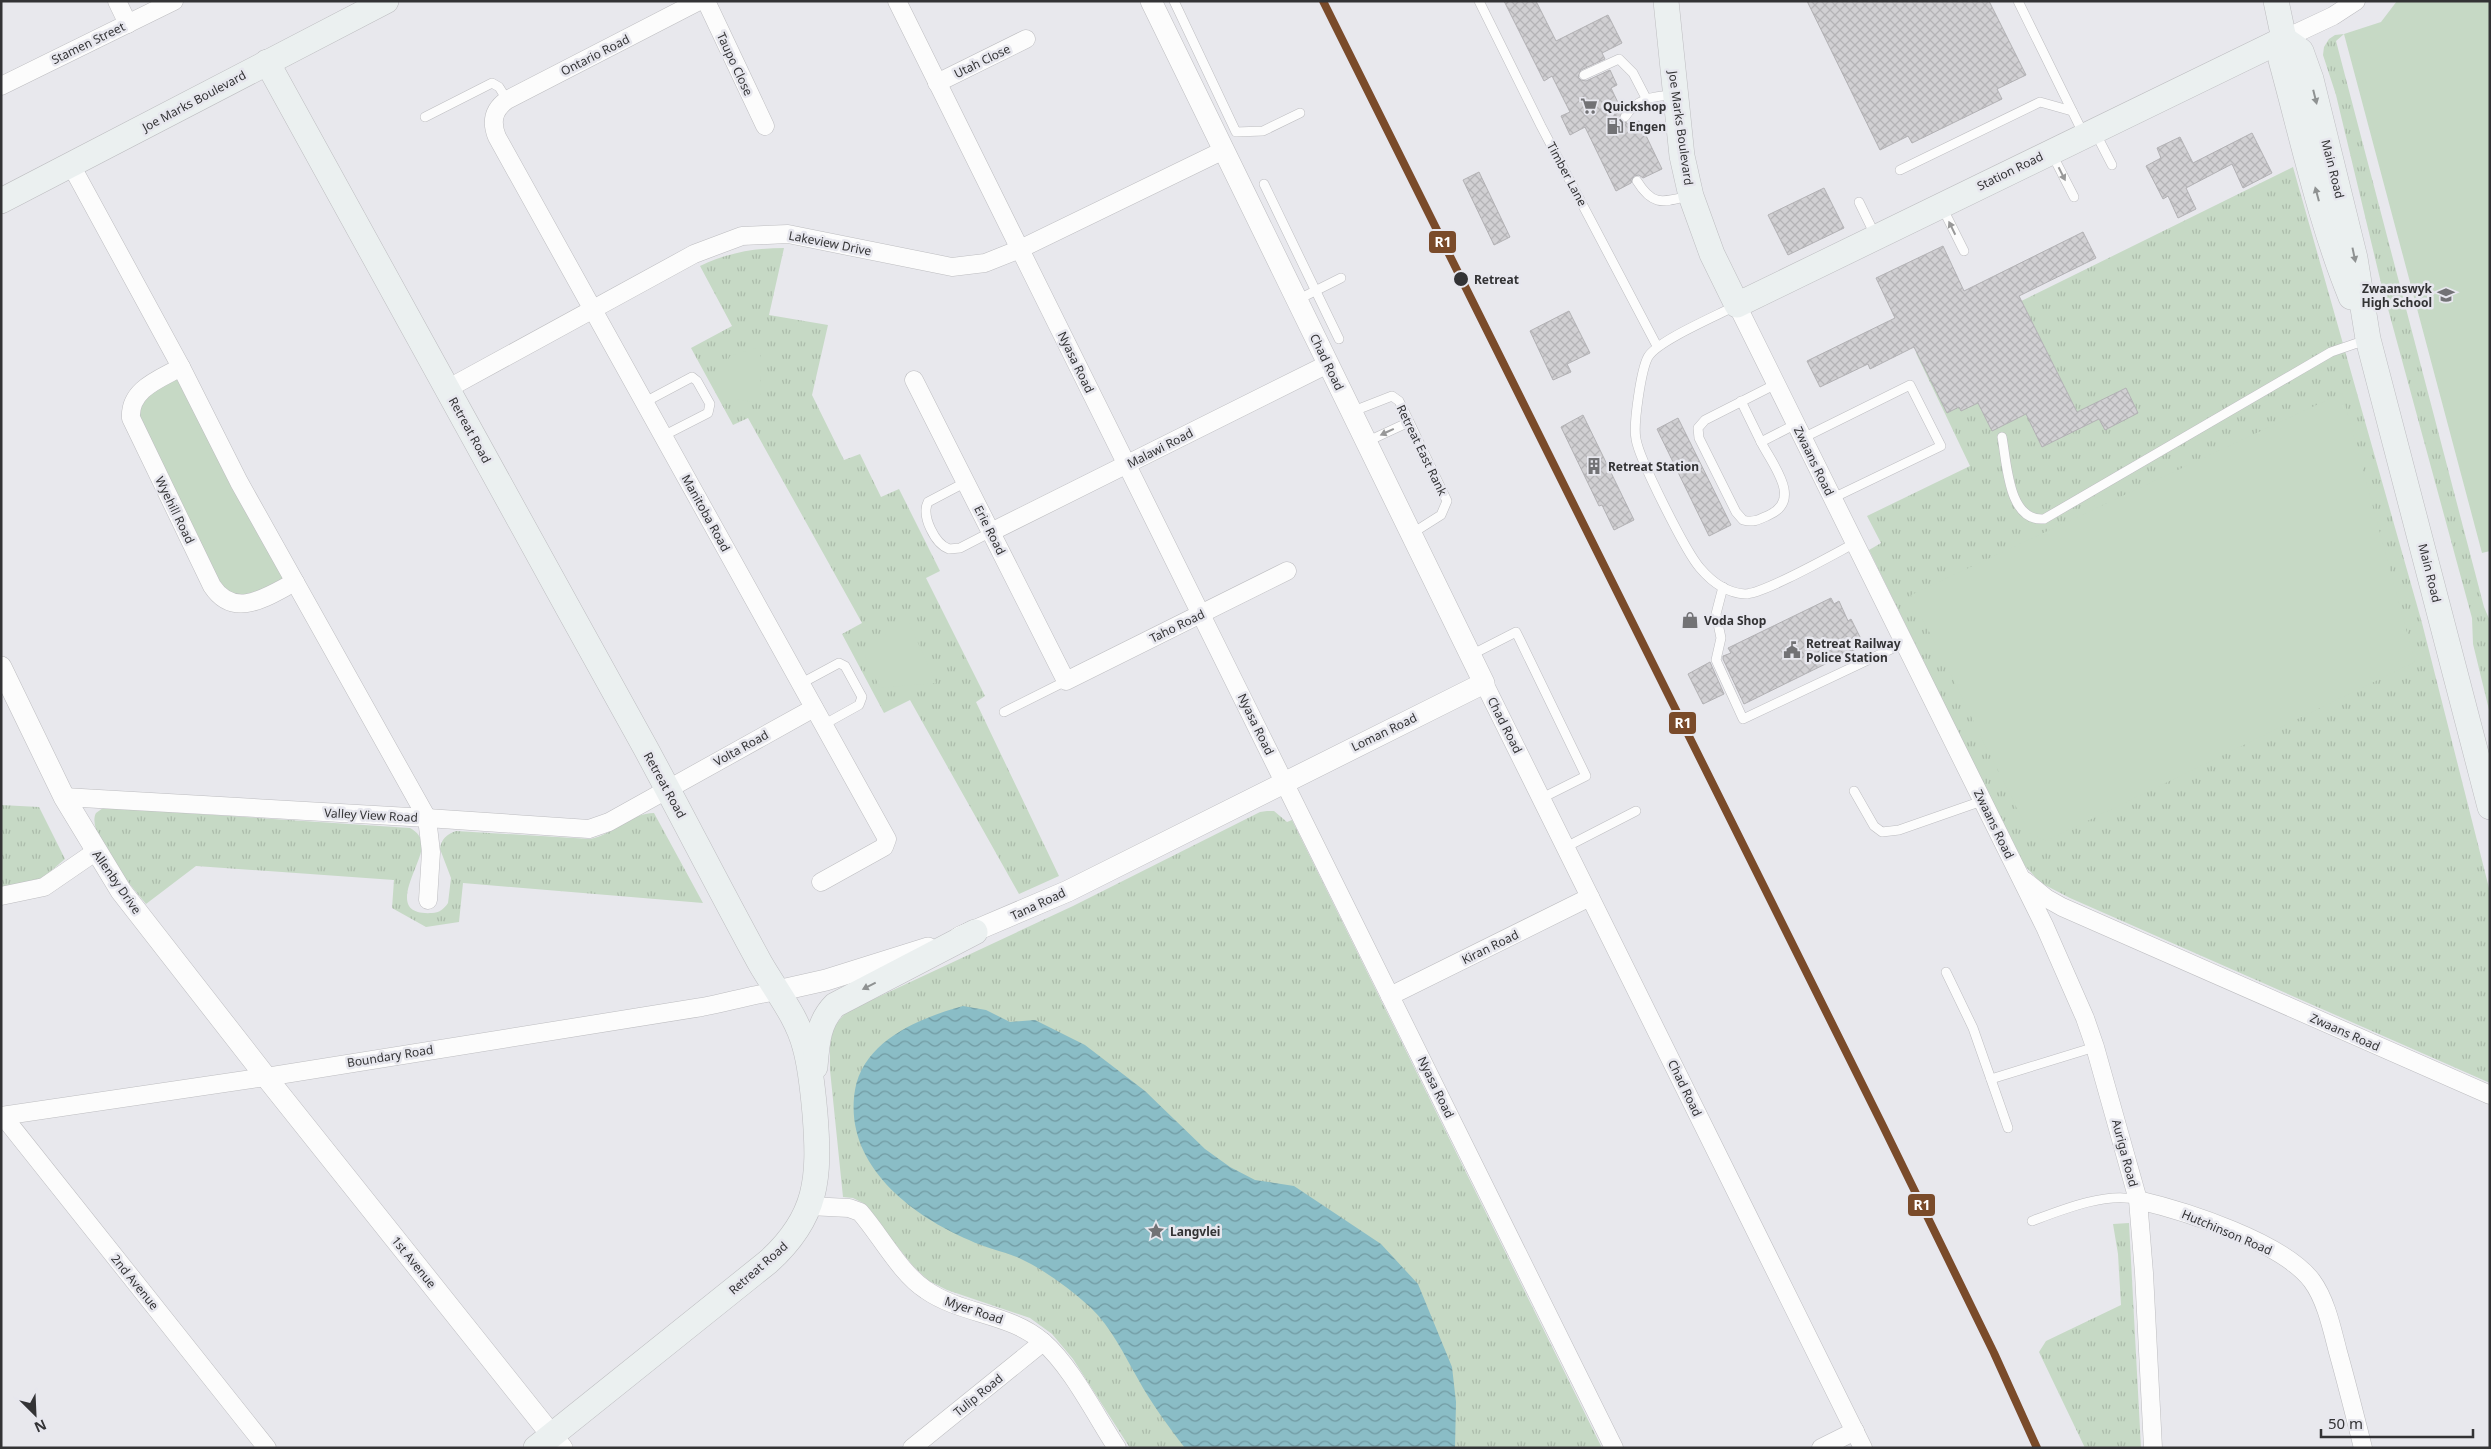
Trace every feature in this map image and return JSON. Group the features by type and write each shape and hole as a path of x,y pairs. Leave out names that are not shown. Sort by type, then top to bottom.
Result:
{"main road":[{"name":"Joe Marks Boulevard","path":"1,201 386,1"},
{"name":"Joe Marks Boulevard","path":"1666,1 1682,156 1691,196 1712,254 1737,305"},
{"name":"Main Road","path":"2276,1 2284,40 2281,60 2318,201 2337,264 2368,339 2490,807"},
{"name":"Station Road","path":"1737,305 2089,132 2284,40"},
{"name":"Retreat Road","path":"267,62 790,1012 802,1037 808,1059 813,1100 817,1165 809,1206 793,1238 773,1258 550,1443"},
{"path":"813,1100 817,1041 822,1021 830,1010 844,998 975,932"}],"street":[{"path":"117,1 128,24"},
{"name":"Stamen Street","path":"1,86 174,1"},
{"name":"Ontario Road","path":"494,114 507,100 699,1"},
{"name":"Taupo Close","path":"706,1 765,126"},
{"name":"Nyasa Road","path":"897,1 1614,1448"},
{"name":"Chad Road","path":"1151,1 1470,655 1863,1448"},
{"path":"2284,40 2333,16 2356,1"},
{"name":"Utah Close","path":"937,83 1026,39"},
{"name":"Manitoba Road","path":"494,114 493,124 497,137 824,725 887,842 884,847 821,882"},
{"name":"Lakeview Drive","path":"447,389 694,254 742,236 788,234 952,267 985,263 1020,249 1224,150"},
{"path":"71,165 181,367 239,482 427,818 432,852 428,900"},
{"name":"Zwaans Road","path":"1737,305 2020,876 2046,898 2062,907 2490,1095"},
{"name":"Malawi Road","path":"991,532 1328,364"},
{"name":"Wyehill Road","path":"181,367 138,394 131,405 131,418 212,586 230,601 249,604 295,582"},
{"name":"Erie Road","path":"914,380 1066,681"},
{"name":"Taho Road","path":"1066,681 1287,571"},
{"name":"Allenby Drive","path":"1,667 64,797 95,852 121,891 266,1077"},
{"name":"Loman Road","path":"1284,781 1484,683"},
{"name":"Volta Road","path":"668,788 814,708"},
{"name":"Tana Road","path":"777,991 826,980 975,932 1068,891 1284,781"},
{"name":"Valley View Road","path":"64,797 589,829 600,826 668,788"},
{"path":"1,896 44,887 95,852"},
{"name":"Auriga Road","path":"2020,876 2062,963 2095,1048 2138,1200 2144,1273 2153,1448"},
{"name":"Kiran Road","path":"1390,996 1590,897"},
{"name":"Boundary Road","path":"2,1116 266,1077 702,1007 731,1002 748,995 777,991"},
{"name":"1st Avenue","path":"266,1077 550,1443"},
{"name":"2nd Avenue","path":"2,1116 267,1448"},
{"name":"Hutchinson Road","path":"2138,1200 2173,1209 2250,1239 2288,1259 2312,1281 2320,1296 2333,1331 2363,1448"},
{"name":"Myer Road","path":"809,1206 849,1208 860,1212 911,1276 925,1290 940,1298 1018,1325 1043,1342 1059,1358 1117,1448"},
{"name":"Tulip Road","path":"912,1448 1043,1342"},
{"path":"1821,1448 1854,1431"}],"lane":[{"path":"1174,1 1236,132 1263,131 1300,113"},
{"name":"Timber Lane","path":"1478,1 1541,126 1657,346"},
{"path":"2018,1 2072,111 2112,166"},
{"path":"1584,75 1619,59 1633,73 1646,98"},
{"path":"425,116 492,83 499,87 507,100"},
{"path":"1625,117 1630,109 1646,98 1676,95"},
{"path":"1900,170 2040,102 2072,111"},
{"path":"2051,151 2074,197"},
{"path":"1636,181 1645,194 1658,201 1691,196"},
{"path":"1264,184 1339,339"},
{"path":"1859,202 1876,237"},
{"path":"1941,205 1964,251"},
{"path":"1297,300 1340,278"},
{"path":"1737,305 1657,346 1647,358 1642,374 1636,440 1695,561 1709,578 1722,588 1745,594 1763,589 1855,543"},
{"path":"2002,437 2014,500 2031,518 2044,519 2331,352 2368,339"},
{"path":"645,402 692,378 697,381 710,404 708,413 663,436"},
{"path":"1741,401 1784,488 1786,501 1778,511 1755,522 1749,522 1739,517 1698,433 1700,424 1705,420 1741,401 1776,384"},
{"path":"1761,442 1799,431 1910,385 1940,446 1833,498"},
{"name":"Retreat East Rank","path":"1352,412 1395,397 1409,422 1447,501 1441,515 1411,534"},
{"path":"1366,442 1409,422"},
{"path":"966,482 928,502 925,514 927,520 940,544 949,550 960,548 991,532"},
{"path":"1722,588 1716,614 1721,638 1716,660 1743,719 1904,643"},
{"path":"1470,655 1516,632 1586,776 1542,798"},
{"path":"800,684 839,663 845,666 862,697 859,705 824,725"},
{"path":"1004,712 1066,681"},
{"path":"1854,791 1874,826 1882,832 1899,830 1982,801"},
{"path":"1566,847 1636,811"},
{"path":"1946,972 1973,1028 2008,1128"},
{"path":"1991,1078 2095,1048"},
{"path":"2032,1221 2106,1199 2124,1196 2138,1200"}],"green space":[{"name":"Zwaanswyk High School","path":"2397,1 2490,1 2490,551 2482,553 2344,34 2381,22"},
{"path":"2344,34 2336,41 2484,607 2490,621 2490,714 2473,644 2472,618 2381,283 2336,95 2323,55 2324,47 2329,39 2335,35"},
{"path":"2293,167 2422,623 2490,892 2490,1083 2070,898 2041,883 2023,864 1869,550 1881,543 1867,516 1970,466 1916,353"},
{"path":"784,248 769,315 828,325 812,395 844,460 860,454 881,497 899,489 940,571 926,578 985,696 976,702 1059,876 1019,894 910,700 884,713 842,634 862,623 748,418 733,425 691,348 732,326 700,266 741,252"},
{"path":"760,347 761,403 734,399 717,382 730,356"},
{"path":"177,364 293,582 249,603 213,588 134,420 142,383"},
{"path":"2342,393 2415,662 2046,841 2029,833 1911,595"},
{"path":"905,614 936,683 880,688 865,656"},
{"path":"1,805 39,807 65,859 39,881 1,887"},
{"path":"103,808 410,828 419,835 422,846 408,888 407,899 410,907 417,912 432,913 441,910 448,903 451,878 440,849 443,840 453,832 590,839 598,837 638,816 654,813 703,903 463,883 459,922 426,927 392,908 394,880 196,866 146,904 112,860 97,833 94,822 96,813"},
{"path":"1274,811 1287,822 1292,820 1602,1448 1130,1448 1073,1359 1052,1334 1030,1318 947,1290 929,1281 913,1266 863,1203 853,1198 843,1197 830,1070 830,1039 833,1028 846,1012 1073,906 1260,812"},
{"path":"2129,1223 2141,1448 2085,1448 2039,1352 2046,1341 2121,1305 2118,1254 2113,1224"}],"water":[{"name":"Langvlei","path":"963,1006 986,1010 1010,1022 1035,1020 1085,1045 1145,1091 1205,1149 1230,1167 1255,1180 1294,1186 1381,1244 1418,1284 1452,1367 1456,1402 1455,1448 1185,1448 1148,1397 1111,1332 1090,1307 1038,1268 1013,1256 975,1243 946,1229 924,1216 903,1200 885,1183 870,1163 859,1141 854,1116 855,1090 860,1073 870,1057 896,1034 929,1017"}],"building":[{"path":"1504,1 1536,1 1556,41 1608,15 1622,43 1602,53 1605,59 1581,70 1578,77 1586,81 1610,70 1617,85 1611,88 1622,111 1620,120 1629,126 1639,121 1662,169 1643,178 1639,175 1634,176 1631,183 1616,191 1585,127 1570,135 1561,116 1570,112 1552,76 1544,81"},
{"path":"1807,1 1989,1 2026,75 1997,89 2002,99 1912,143 1908,136 1880,150"},
{"path":"2252,133 2272,173 2243,188 2232,164 2186,188 2196,209 2178,218 2168,196 2163,199 2146,166 2161,158 2157,148 2180,137 2193,163"},
{"path":"1479,172 1510,237 1494,245 1463,180"},
{"path":"1824,188 1844,228 1788,255 1768,215"},
{"path":"2083,232 2096,258 2019,296 2077,412 2126,388 2138,413 2105,430 2099,419 2042,447 2026,414 1992,431 1978,403 1961,411 1959,407 1947,413 1914,347 1870,369 1868,364 1820,387 1807,361 1895,318 1876,278 1943,246 1964,291"},
{"path":"1569,311 1590,353 1567,364 1571,372 1553,380 1530,331"},
{"name":"Retreat Station","path":"1583,415 1634,520 1614,530 1602,505 1599,506 1561,427"},
{"path":"1678,418 1731,525 1709,536 1657,429"},
{"name":"Retreat Railway Police Station","path":"1831,598 1834,604 1839,601 1848,621 1851,619 1864,645 1744,704 1723,659 1723,656 1731,653 1728,648"},
{"path":"1710,662 1724,694 1703,704 1688,674"}],"transit line":[{"name":"R1","path":"1323,1 1882,1124 1994,1353 2037,1448"}],"place":[{"name":"Quickshop","path":"1589,106"},
{"name":"Engen","path":"1615,126"},
{"name":"Retreat","path":"1461,279"},
{"name":"Zwaanswyk High School","path":"2446,295"},
{"name":"Retreat Station","path":"1594,466"},
{"name":"Voda Shop","path":"1690,620"},
{"name":"Retreat Railway Police Station","path":"1792,650"},
{"name":"Langvlei","path":"1156,1231"}]}
